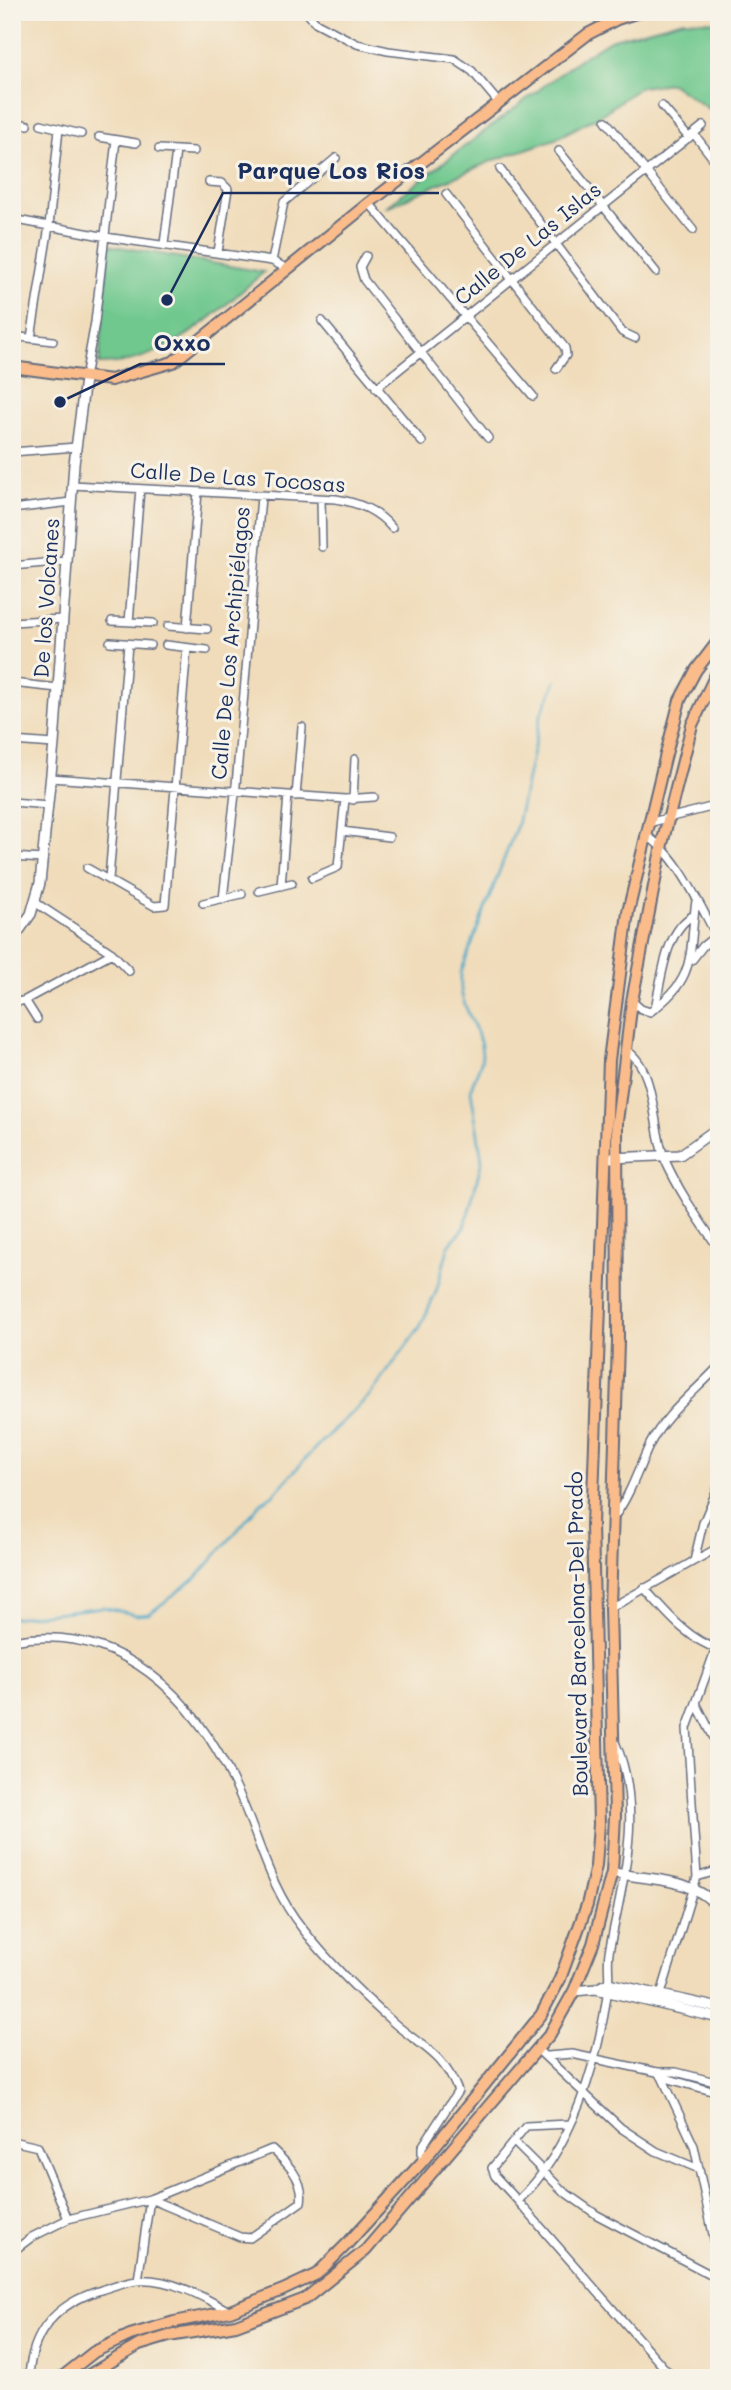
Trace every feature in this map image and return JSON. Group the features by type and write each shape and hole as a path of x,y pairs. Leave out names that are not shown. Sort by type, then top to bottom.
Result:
{"main road":[{"path":"12,367 85,379 121,378 173,362 369,203 588,34 617,19 639,12"},
{"name":"Boulevard Barcelona-Del Prado","path":"61,2378 94,2352 130,2335 174,2322 230,2311 317,2274 422,2162 541,2015 576,1939 596,1866 599,1775 592,1525 604,1158 616,998 628,912 680,700 696,670 719,640"},
{"name":"Boulevard Barcelona-Del Prado","path":"84,2378 139,2345 169,2336 236,2325 305,2299 366,2250 542,2053 575,1991 593,1944 612,1872 614,1742 610,1524 618,1342 618,1122 632,1001 662,844 692,725 719,668"}],"street":[{"path":"306,12 315,22 357,44 388,51 454,59 472,71 498,102"},
{"path":"662,106 719,166"},
{"path":"606,121 648,170 693,230"},
{"path":"12,122 28,125"},
{"path":"41,124 81,134"},
{"name":"Calle De Las Islas","path":"376,388 703,126"},
{"path":"31,338 59,128"},
{"path":"99,137 136,143"},
{"path":"85,379 95,322 116,140"},
{"path":"159,149 194,151"},
{"path":"164,244 176,151"},
{"path":"559,151 656,272"},
{"path":"272,261 284,202 336,158"},
{"path":"500,169 622,332 635,338"},
{"path":"209,182 222,183 228,189 218,253"},
{"path":"446,194 565,348 566,355 556,369"},
{"path":"369,203 533,396"},
{"path":"12,219 103,236 272,261 288,269"},
{"path":"366,256 360,274 488,438"},
{"path":"322,321 422,442"},
{"path":"12,336 53,341"},
{"name":"De los Volcanes","path":"36,903 51,778 72,485 85,379"},
{"path":"12,452 76,447"},
{"name":"Calle De Las Tocosas","path":"72,485 336,499 360,505 382,516 392,528"},
{"path":"129,622 140,489"},
{"path":"187,628 198,492"},
{"name":"Calle De Los Archipiélagos","path":"223,899 261,497"},
{"path":"321,499 322,547"},
{"path":"12,509 71,502"},
{"path":"12,566 67,561"},
{"path":"12,622 63,619"},
{"path":"112,621 153,624"},
{"path":"168,626 207,629"},
{"path":"110,642 150,645"},
{"path":"109,879 128,644"},
{"path":"166,645 207,650"},
{"path":"87,868 160,907 167,902 187,648"},
{"path":"12,682 58,688"},
{"path":"281,886 302,727"},
{"path":"12,741 54,744"},
{"path":"312,878 338,867 355,759"},
{"path":"51,778 349,800 374,797"},
{"path":"12,802 48,805"},
{"path":"648,823 719,805"},
{"path":"342,831 389,837"},
{"path":"632,1001 646,1012 655,1008 673,993 703,946 718,936 662,844 645,835"},
{"path":"12,856 43,859"},
{"path":"259,891 292,883"},
{"path":"203,903 242,894"},
{"path":"692,961 696,901"},
{"path":"12,941 36,903 112,953 129,971"},
{"path":"655,1008 672,942 683,920 694,915"},
{"path":"37,1019 18,1000 112,953"},
{"path":"626,1050 637,1056 645,1076 664,1158 719,1249"},
{"path":"604,1158 664,1158 689,1151 719,1127"},
{"path":"610,1524 631,1494 650,1443 662,1426 719,1366"},
{"path":"694,1561 703,1524 719,1485"},
{"path":"611,1490 631,1494"},
{"path":"610,1608 719,1547"},
{"path":"644,1588 684,1630 717,1649 687,1728 695,1882 661,1994"},
{"path":"12,1642 41,1636 73,1639 124,1654 169,1691 214,1745 239,1793 268,1869 301,1927 394,2023 447,2064 458,2091 422,2147 422,2162"},
{"path":"696,1703 719,1748"},
{"path":"518,2201 544,2172 583,2093 593,2059 608,1987 608,1961 627,1876 626,1784 623,1761 614,1742"},
{"path":"612,1872 627,1876 695,1882 718,1872"},
{"path":"695,1882 719,1908"},
{"path":"608,1987 719,2018"},
{"path":"575,1991 608,1987 661,1994 719,2008"},
{"path":"542,2053 562,2053 593,2059 719,2093"},
{"path":"542,2053 621,2129 656,2151 699,2169"},
{"path":"659,2075 676,2072 719,2083"},
{"path":"659,2075 694,2146 719,2262"},
{"path":"569,2124 526,2126 515,2143 492,2168 495,2176 666,2370 679,2378"},
{"path":"12,2141 38,2147 68,2219"},
{"path":"515,2143 563,2192 597,2215 719,2279"},
{"path":"12,2252 32,2237 68,2219 150,2199 272,2149 292,2171 303,2194 301,2202 257,2235 240,2237 150,2199"},
{"path":"138,2280 150,2199"},
{"path":"29,2378 37,2337 55,2312 79,2297 138,2280 195,2292 230,2311"}],"green space":[{"path":"684,20 719,22 716,46 719,49 719,116 671,83 640,87 601,115 555,139 489,162 384,208 578,60 610,40"},
{"path":"109,245 264,272 189,334 168,346 123,362 99,364"}],"waterway":[{"path":"12,1618 103,1607 137,1615 149,1614 198,1576 261,1503 273,1495 317,1446 371,1394 420,1327 436,1292 449,1245 465,1226 482,1160 471,1091 482,1054 479,1038 462,995 461,972 517,825 541,714 556,681"}],"place":[{"name":"Parque Los Rios","path":"167,300"},
{"name":"Oxxo","path":"60,402"}]}
